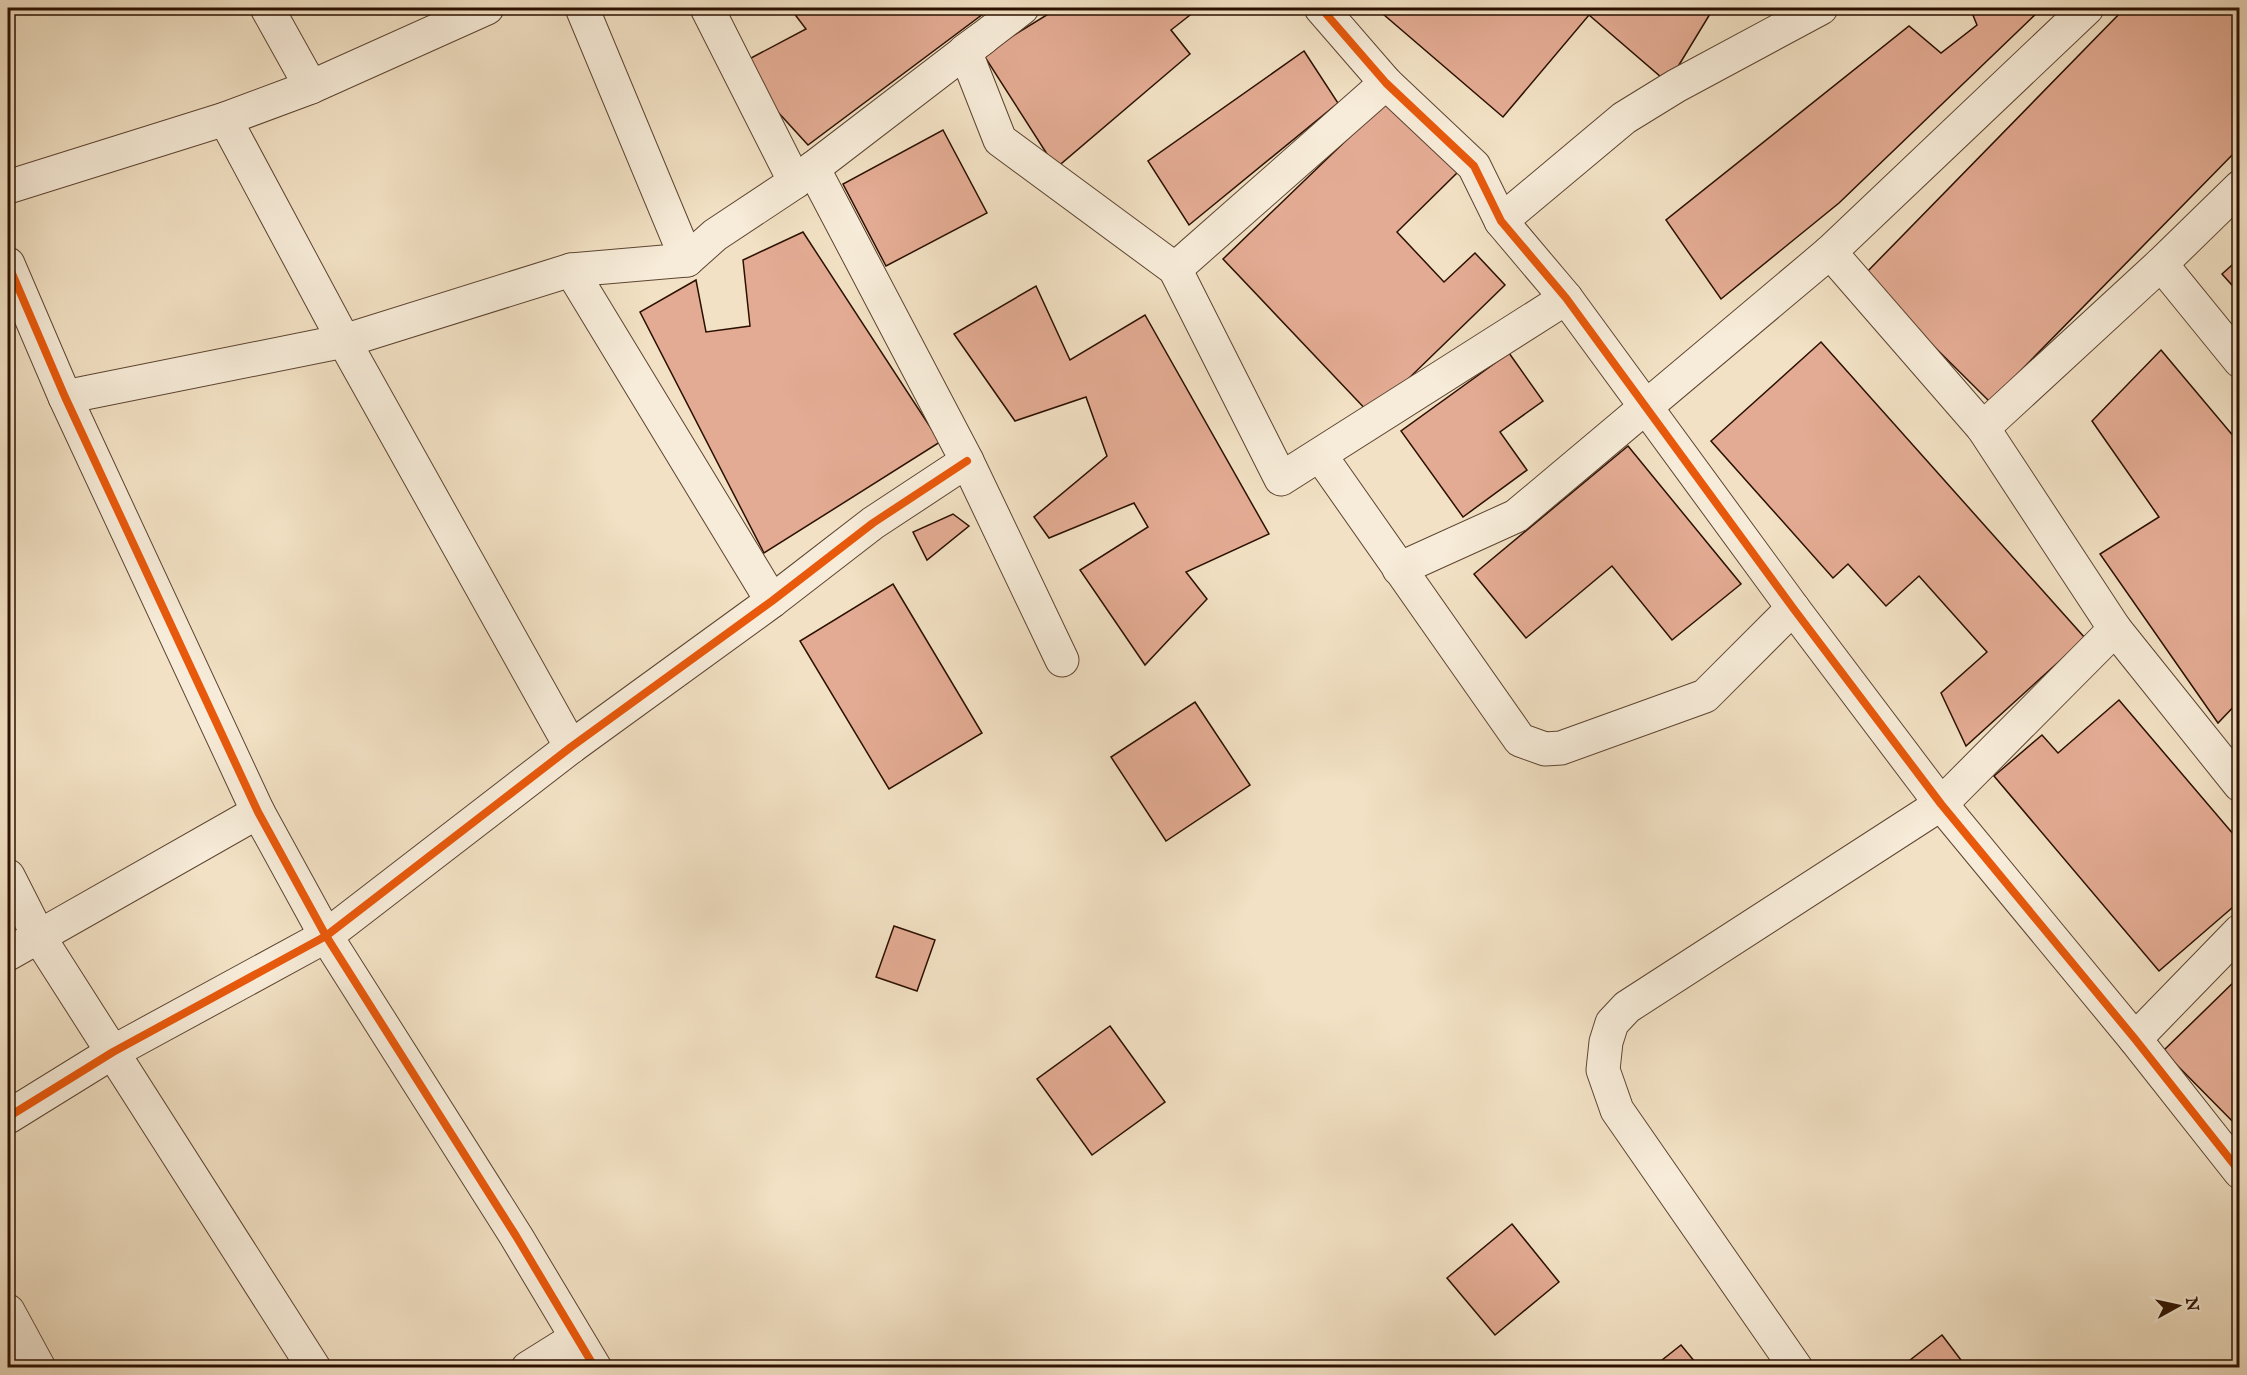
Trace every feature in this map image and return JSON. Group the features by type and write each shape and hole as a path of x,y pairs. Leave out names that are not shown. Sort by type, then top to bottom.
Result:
{"street":[{"path":"267,8 311,87"},
{"path":"8,187 225,119 311,87 487,8"},
{"path":"582,8 687,260"},
{"path":"707,8 967,462 1062,660"},
{"path":"65,397 344,341 571,270 687,260 715,235 804,175 1022,8"},
{"path":"1022,8 965,51 1000,140 1174,269 1281,478 1566,298"},
{"path":"1321,8 1386,83 1474,166 1501,221 1566,298 1793,608 1941,804 2135,1039 2240,1172"},
{"path":"1501,221 1624,118 1676,86 1821,8"},
{"path":"1399,569 1516,516 1830,252 2087,8"},
{"path":"1174,269 1386,83"},
{"path":"225,119 344,341 571,747"},
{"path":"1983,428 2161,264 2240,187"},
{"path":"1830,252 1983,428 2115,629 2240,785"},
{"path":"8,264 65,397 258,812 326,936 516,1236 595,1368"},
{"path":"2161,264 2240,362"},
{"path":"571,270 772,601"},
{"path":"1320,454 1520,740 1545,749 1561,748 1705,696 1793,608"},
{"path":"8,1117 113,1052 326,936 571,747 772,601 873,523 967,462"},
{"path":"1796,1368 1617,1110 1603,1070 1606,1042 1612,1023 1627,1007 1941,804 2115,629"},
{"path":"8,954 258,812"},
{"path":"8,876 39,937 314,1368"},
{"path":"2135,1039 2240,931"},
{"path":"8,1311 39,1368"},
{"path":"528,1368 576,1338"}],"building":[{"path":"790,8 991,8 808,145 736,66 806,29"},
{"path":"1058,8 1199,8 1171,30 1190,54 1056,168 983,54"},
{"path":"1376,8 1700,8 1710,14 1668,83 1589,15 1503,117"},
{"path":"1970,8 2042,8 1839,203 1721,299 1666,220 1909,26 1941,53 1977,25"},
{"path":"2125,8 2240,8 2240,147 1990,402 1863,276"},
{"path":"1304,51 1338,103 1189,225 1148,161"},
{"path":"1388,100 1458,172 1397,232 1444,282 1475,253 1505,285 1371,415 1223,259"},
{"path":"943,130 987,213 886,266 843,184"},
{"path":"803,232 940,442 764,553 640,312 696,280 706,332 750,326 743,260"},
{"path":"2240,258 2240,294 2222,274"},
{"path":"1036,286 1070,360 1145,315 1269,534 1186,572 1207,599 1145,665 1080,570 1148,527 1134,503 1049,538 1034,517 1107,456 1086,397 1015,421 954,334"},
{"path":"1821,342 2085,638 1966,746 1941,693 1987,652 1919,576 1886,606 1848,564 1833,578 1711,441"},
{"path":"2161,350 2240,444 2240,700 2218,723 2100,554 2159,517 2092,421"},
{"path":"1509,353 1543,401 1500,432 1527,470 1463,517 1401,431"},
{"path":"1628,446 1741,584 1672,640 1612,566 1526,638 1474,574"},
{"path":"953,514 969,526 927,560 913,532"},
{"path":"893,584 982,733 889,789 800,641"},
{"path":"2119,700 2240,842 2240,901 2159,971 1994,776 2042,735 2058,753"},
{"path":"1195,702 1250,785 1166,841 1111,757"},
{"path":"894,926 935,940 917,991 876,977"},
{"path":"2240,976 2240,1129 2163,1051"},
{"path":"1110,1026 1165,1102 1092,1155 1037,1079"},
{"path":"1512,1224 1559,1282 1495,1335 1447,1278"},
{"path":"1942,1335 1967,1368 1900,1368"},
{"path":"1681,1345 1700,1368 1652,1368"}],"cycle path":[{"path":"1321,8 1386,83 1474,166 1501,221 1566,298 1793,608 1941,804 2135,1039 2240,1172"},
{"path":"8,264 65,397 258,812 326,936 516,1236 595,1368"},
{"path":"8,1117 113,1052 326,936 571,747 772,601 873,523 967,461"}]}
